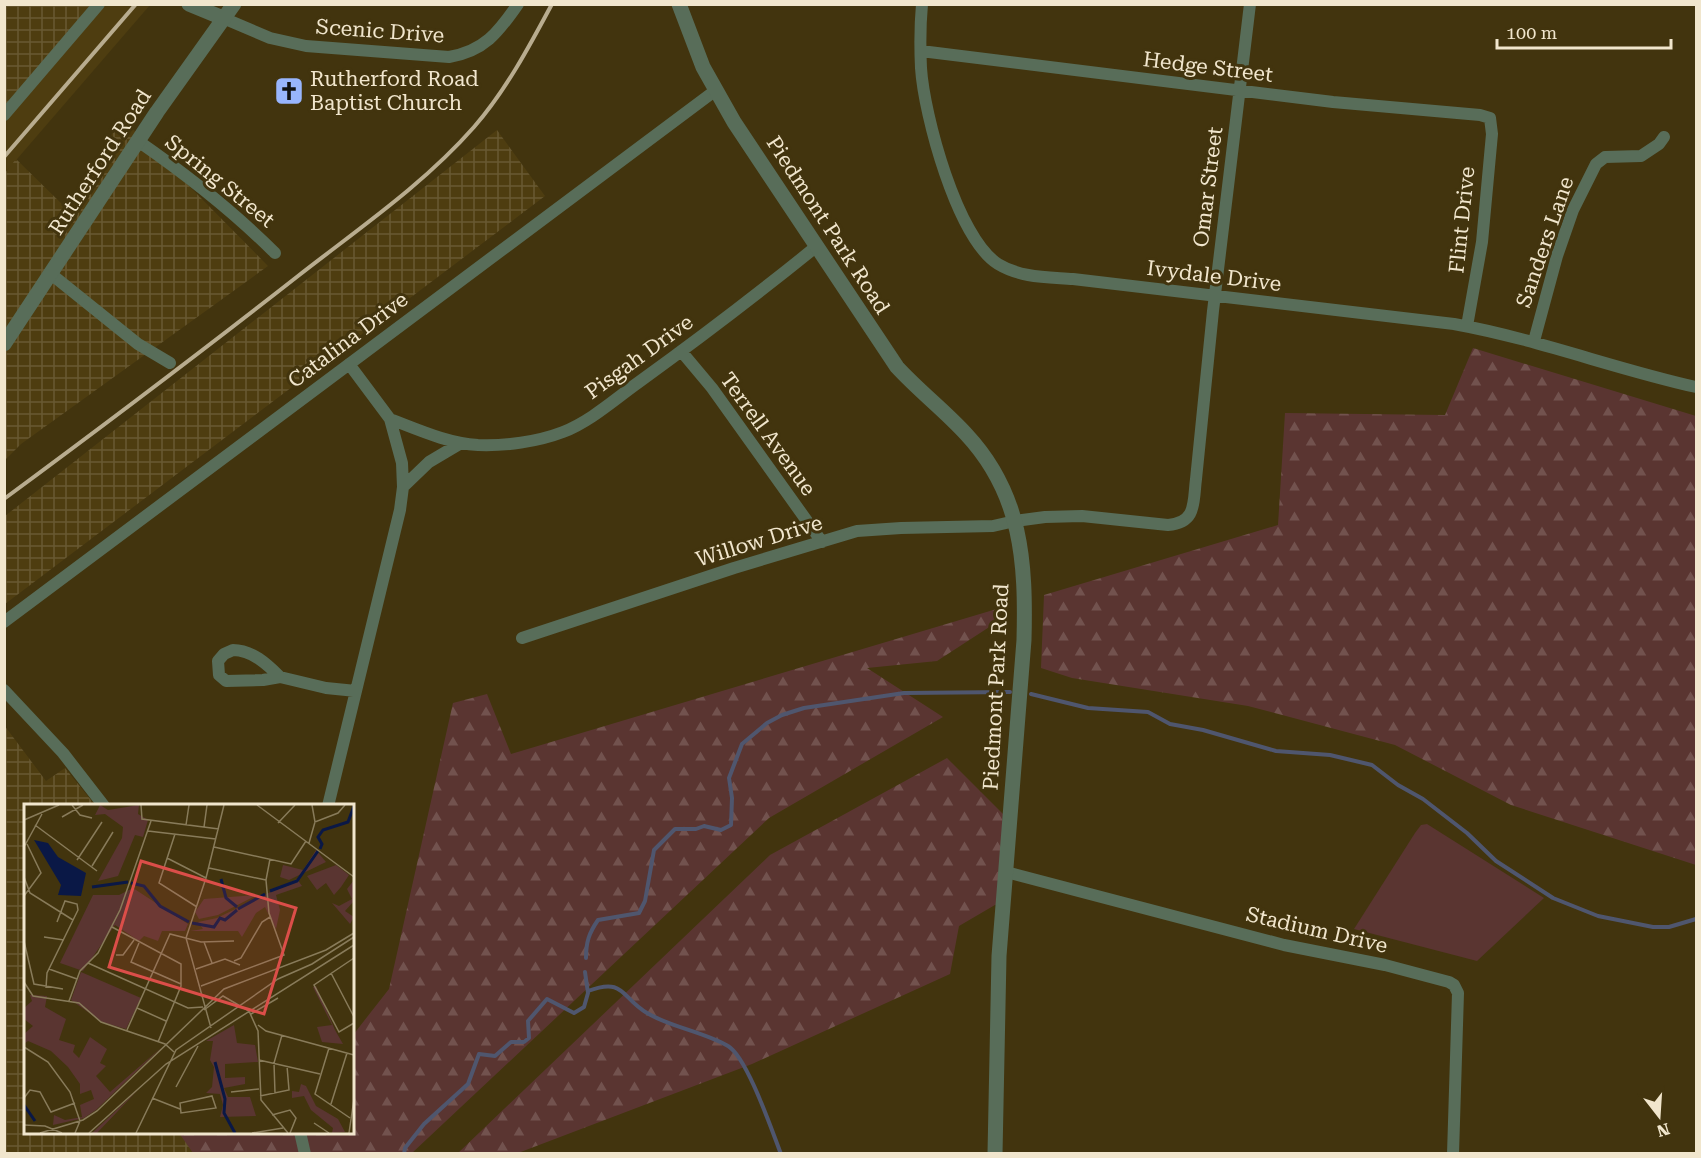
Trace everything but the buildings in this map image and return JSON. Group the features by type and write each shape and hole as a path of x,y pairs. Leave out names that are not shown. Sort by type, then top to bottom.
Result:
{"street":[{"path":"4,115 99,4"},
{"path":"189,4 223,18"},
{"name":"Rutherford Road","path":"4,344 138,141 234,4"},
{"name":"Scenic Drive","path":"223,18 270,38 306,46 449,57 470,52 490,39 518,4"},
{"name":"Piedmont Park Road","path":"679,4 703,68 734,122 897,367 965,433 985,456 1002,485 1015,521 1022,557 1024,615 999,956 995,1154"},
{"name":"Ivydale Drive","path":"922,4 922,76 945,172 955,202 970,231 997,263 1024,276 1073,279 1467,326 1534,341 1639,373 1696,387"},
{"name":"Omar Street","path":"1189,518 1193,507 1215,296 1250,4"},
{"name":"Hedge Street","path":"921,51 1240,91 1480,115 1490,118"},
{"name":"Catalina Drive","path":"4,622 716,90"},
{"name":"Flint Drive","path":"1467,326 1482,242 1492,134 1490,118"},
{"name":"Sanders Lane","path":"1534,341 1557,256 1573,210 1596,164 1611,156 1641,156 1659,144 1664,137"},
{"name":"Spring Street","path":"138,141 210,194 275,253"},
{"name":"Pisgah Drive","path":"390,419 437,437 479,445 516,443 561,433 586,419 681,351 817,246"},
{"path":"51,274 138,345 170,363"},
{"name":"Terrell Avenue","path":"681,351 718,397 822,542"},
{"path":"328,804 400,510 403,487 402,463 390,419 349,364"},
{"path":"403,487 429,462 461,443"},
{"name":"Willow Drive","path":"522,638 857,531 993,526 1045,517 1082,516 1168,525 1179,524 1189,518"},
{"path":"280,677 268,665 246,651 228,651 218,661 219,675 226,681 280,677 326,688 356,691"},
{"path":"4,690 63,753 102,804"},
{"name":"Stadium Drive","path":"1006,872 1284,945 1385,965 1449,982 1458,993 1454,1154"},
{"path":"300,1134 305,1154"}],"shaded area":[{"path":"5,5 95,5 5,110"},
{"path":"95,5 150,5 5,173 5,110"},
{"path":"122,118 268,266 21,444 5,460 5,173 16,159 66,208"},
{"path":"497,130 545,196 5,604 5,516"},
{"path":"4,725 46,781 65,768 94,804 24,804 24,1134 195,1134 206,1153 5,1153"}],"green space":[{"path":"1473,348 1696,416 1696,865 1511,805 1395,745 1248,706 1072,678 1041,668 1044,595 1278,525 1285,413 1445,415"},
{"path":"1000,608 997,622 937,661 867,668 943,717 769,818 412,1153 193,1153 180,1134 354,1134 354,1034 389,989 453,703 487,694 511,754"},
{"path":"947,758 1003,814 1000,902 959,926 950,974 752,1064 518,1153 457,1154 770,855"},
{"path":"1427,824 1544,898 1477,961 1354,929 1415,833 1421,825"}],"waterway":[{"path":"586,958 589,938 598,920 639,913 645,901 654,850 675,829 696,829 704,826 721,830 731,825 732,798 729,778 742,744 767,723 804,708 904,693 1010,692"},
{"path":"1031,694 1088,708 1148,712 1170,724 1203,730 1276,751 1330,755 1372,765 1398,785 1423,799 1467,833 1496,861 1553,898 1598,916 1653,927 1669,927 1696,919"},
{"path":"404,1154 405,1148 424,1124 468,1084 479,1054 495,1056 511,1042 524,1042 529,1038 528,1021 547,999 574,1013 584,1007 588,993 585,972"},
{"path":"588,991 609,986 616,988 656,1018 728,1046 743,1064 751,1079 781,1154"}],"railway":[{"path":"4,157 136,4"},
{"path":"4,499 225,333 412,187 474,127 507,83 552,4"}],"place":[{"name":"Rutherford Road Baptist Church","path":"289,91"}]}
